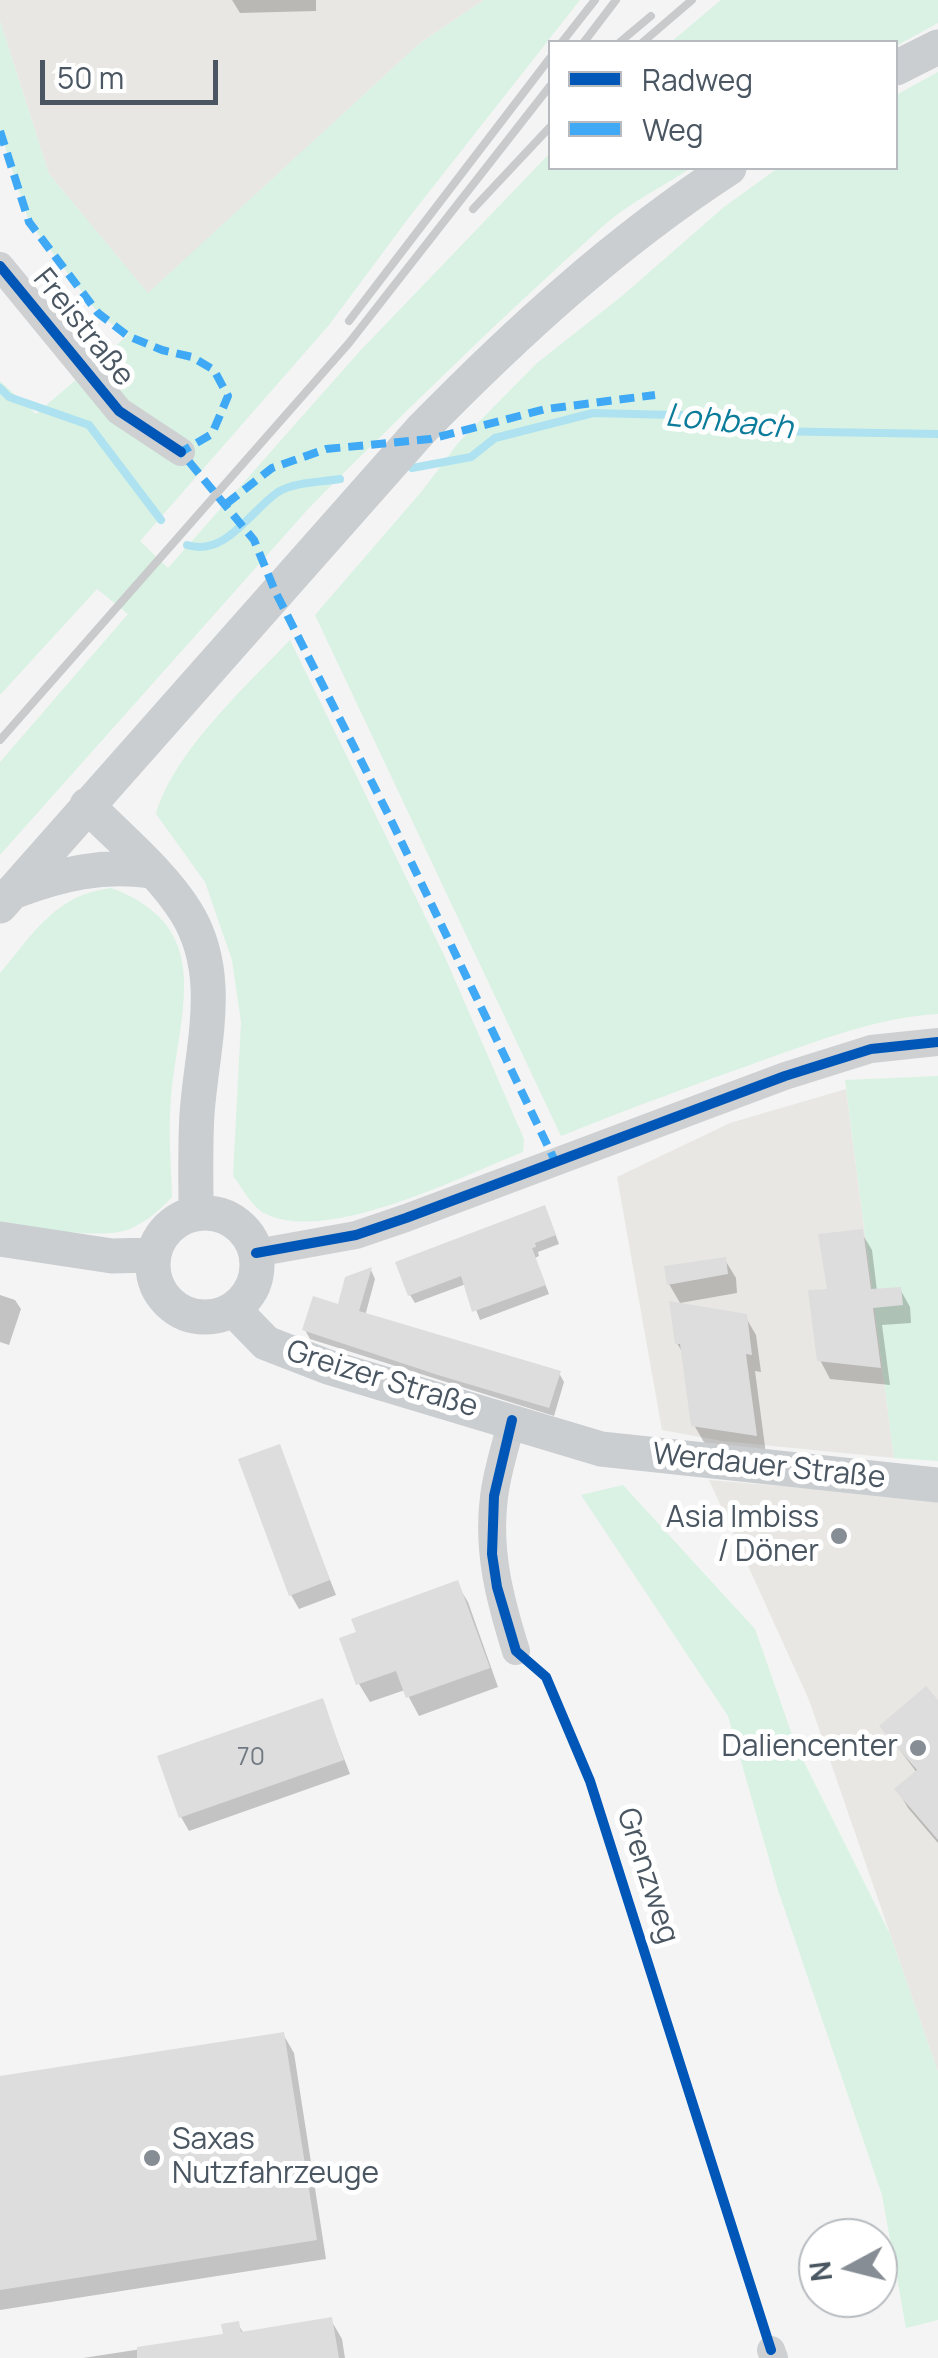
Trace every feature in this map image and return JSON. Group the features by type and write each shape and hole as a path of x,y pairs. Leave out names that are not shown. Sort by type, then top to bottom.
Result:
{"main road":[{"path":"898,67 938,47"},
{"path":"6,899 421,430 494,356 597,264 726,170"},
{"path":"88,805 186,912 199,936 210,1006 197,1116 196,1213"},
{"path":"6,899 86,870 110,867 151,871"},
{"path":"196,1213 227,1217 240,1226 256,1253 253,1285 233,1310 216,1316 183,1312 169,1302 154,1272 154,1255 168,1228 196,1213"},
{"path":"0,1239 112,1256 154,1255"},
{"name":"Greizer Straße","path":"233,1310 266,1343 328,1367 601,1448"},
{"name":"Werdauer Straße","path":"601,1448 938,1486"}],"street":[{"name":"Freistraße","path":"0,266 119,411 181,452"},
{"path":"256,1253 356,1235 785,1076 871,1050 938,1042"},
{"path":"512,1420 494,1496 492,1554 496,1587 516,1652"}],"shaded area":[{"path":"0,0 484,0 419,44 148,294 49,174 0,21"},
{"path":"846,1089 894,1458 722,1441 662,1430 617,1177 730,1123"},
{"path":"709,1480 938,1502 938,2072 809,1700"}],"green space":[{"path":"484,0 580,0 329,325 140,541 168,568 359,352 548,155 548,170 688,170 602,227 345,472 0,855 0,762 128,614 97,589 0,695 0,381 36,414 127,336 98,313 29,222 0,131 0,21 49,174 148,293 419,44"},
{"path":"721,0 938,0 938,23 898,45 898,40 673,40"},
{"path":"938,72 938,1014 895,1019 831,1037 561,1136 315,615 422,491 458,443 537,363 622,296 724,207 775,170 898,170 898,94"},
{"path":"290,640 444,955 524,1139 523,1152 430,1191 355,1215 320,1221 288,1220 262,1212 233,1176 241,1022 232,960 205,882 156,814 165,791 194,744"},
{"path":"111,888 144,905 166,925 179,949 184,975 170,1109 172,1197 146,1220 116,1232 65,1232 0,1225 0,973 35,930 60,907"},
{"path":"938,1076 938,1461 894,1458 845,1080"},
{"path":"623,1485 755,1629 796,1746 890,1934 938,2072 938,2320 906,2328 898,2284 898,2218 886,2218 882,2195 778,1890 728,1716 581,1495"}],"building":[{"path":"545,1205 556,1235 532,1248 546,1285 472,1312 461,1276 408,1296 395,1262"},
{"path":"863,1229 871,1289 901,1287 903,1305 873,1308 881,1368 817,1361 808,1290 827,1289 818,1234"},
{"path":"726,1257 728,1274 667,1285 664,1266"},
{"path":"372,1267 359,1311 561,1371 549,1408 302,1330 313,1296 338,1304 345,1277"},
{"path":"669,1301 747,1314 752,1355 746,1354 757,1436 691,1426 680,1344 675,1344"},
{"path":"280,1444 330,1580 289,1596 238,1459"},
{"path":"458,1580 490,1668 406,1698 396,1671 356,1685 339,1638 356,1632 351,1619"},
{"name":"Daliencenter","path":"926,1686 938,1700 938,1840 894,1789 917,1770 879,1726"},
{"path":"323,1698 344,1760 179,1818 157,1756"},
{"name":"Saxas Nutzfahrzeuge","path":"284,2032 317,2240 0,2290 0,2076"},
{"path":"332,2317 339,2358 137,2358 137,2347 223,2334 221,2324 239,2321 241,2332"}],"waterway":[{"name":"Lohbach","path":"0,388 9,397 89,425 161,520"},
{"name":"Lohbach","path":"412,468 471,457 495,438 593,413 714,416 763,431 938,434"},
{"name":"Lohbach","path":"187,545 201,547 226,539 284,489 340,479"}],"railway":[{"path":"564,40 595,0"},
{"path":"586,40 616,0"},
{"path":"645,40 692,0"},
{"path":"622,40 651,16"},
{"path":"349,321 548,61"},
{"path":"0,740 349,343 548,89"},
{"path":"473,209 548,129"}],"marked path":[{"path":"0,131 29,222 98,313 128,336 192,357 214,370 228,396 212,434 181,452 254,540 275,591 388,814 556,1163"},
{"path":"226,504 272,468 326,449 430,439 546,409 655,395"}],"cycle path":[{"path":"0,266 119,411 181,452"},
{"path":"256,1253 356,1235 785,1076 871,1049 938,1042"},
{"name":"Grenzweg","path":"512,1420 494,1496 492,1554 497,1587 516,1651 546,1677 590,1781 771,2350"}],"place":[{"name":"Asia Imbiss / Döner","path":"839,1536"},
{"name":"Daliencenter","path":"918,1748"},
{"name":"Saxas Nutzfahrzeuge","path":"152,2158"}]}
